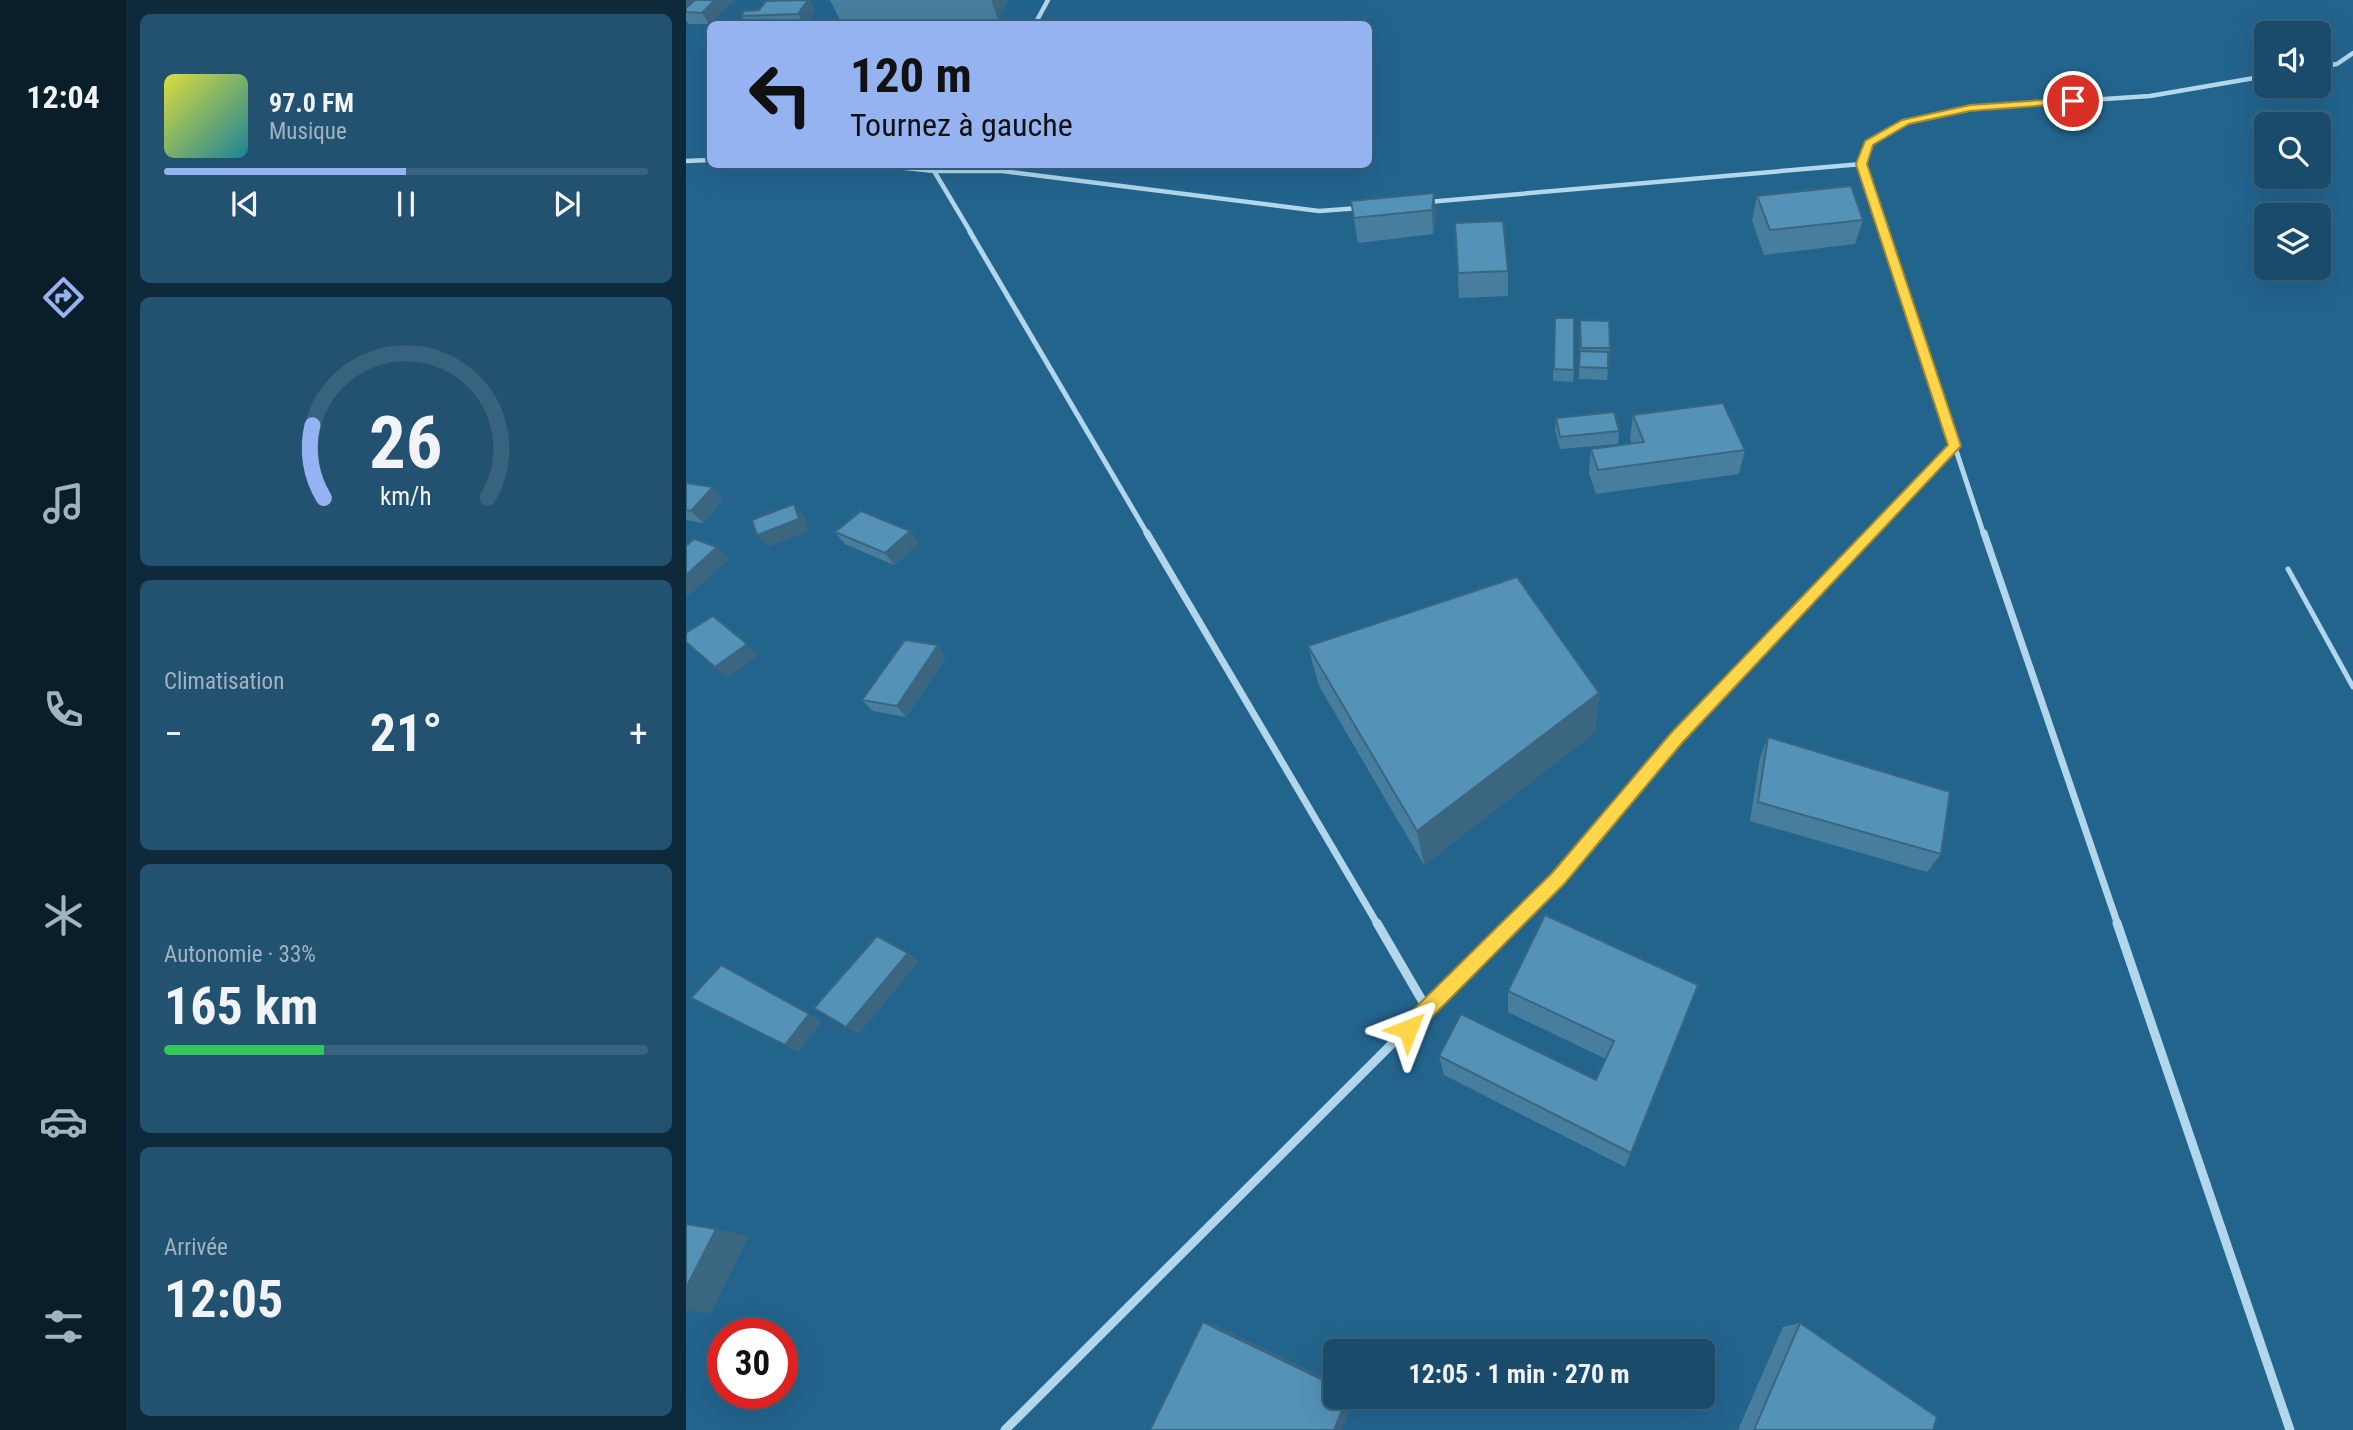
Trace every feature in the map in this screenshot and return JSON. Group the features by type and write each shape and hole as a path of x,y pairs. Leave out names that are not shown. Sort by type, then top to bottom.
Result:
{"street":[{"path":"1037,21 1048,0"},
{"path":"2331,65 2353,53"},
{"path":"2254,78 2150,96 1957,111 1906,122 1869,143 1861,164 1954,446 2290,1430"},
{"path":"686,161 707,160"},
{"path":"1417,203 1861,164"},
{"path":"905,168 934,171 1002,171 1320,211 1361,208"},
{"path":"934,171 1427,1009"},
{"path":"1004,1430 1559,877 1676,738 1954,446"}],"lane":[{"path":"2288,569 2353,687"}],"building":[{"path":"695,0 715,0 702,13 686,12 686,8"},
{"path":"808,0 798,14 741,16 744,11 759,10 766,1"},
{"path":"1851,186 1863,220 1770,230 1757,196"},
{"path":"1434,193 1432,210 1354,218 1351,201"},
{"path":"1503,221 1508,271 1458,273 1455,223"},
{"path":"1555,318 1574,318 1574,370 1554,369"},
{"path":"1580,320 1609,321 1610,348 1581,348"},
{"path":"1580,351 1608,352 1608,368 1579,367"},
{"path":"1723,403 1745,450 1598,470 1591,449 1644,442 1633,415"},
{"path":"1614,412 1619,431 1560,437 1556,418"},
{"path":"686,483 713,487 691,511 686,510"},
{"path":"794,504 799,519 757,535 752,520"},
{"path":"861,511 910,531 885,553 835,532"},
{"path":"694,539 717,547 686,575 686,546"},
{"path":"1517,577 1599,693 1417,831 1308,646"},
{"path":"713,616 747,644 715,667 686,642 686,633"},
{"path":"905,640 938,645 897,706 862,700"},
{"path":"1768,737 1950,792 1941,854 1758,802"},
{"path":"1545,915 1698,985 1631,1153 1439,1056 1461,1014 1596,1080 1614,1041 1508,991"},
{"path":"877,936 908,953 846,1027 814,1008"},
{"path":"721,965 809,1014 785,1045 691,998"},
{"path":"686,1224 716,1229 686,1288"},
{"path":"1203,1322 1323,1380 1323,1409 1343,1409 1334,1430 1150,1430"},
{"path":"1800,1323 1937,1417 1933,1430 1754,1430"}],"route":[{"path":"1408,1029 1559,877 1676,738 1954,446 1861,164 1869,143 1906,122 1970,108 2073,101"}]}
